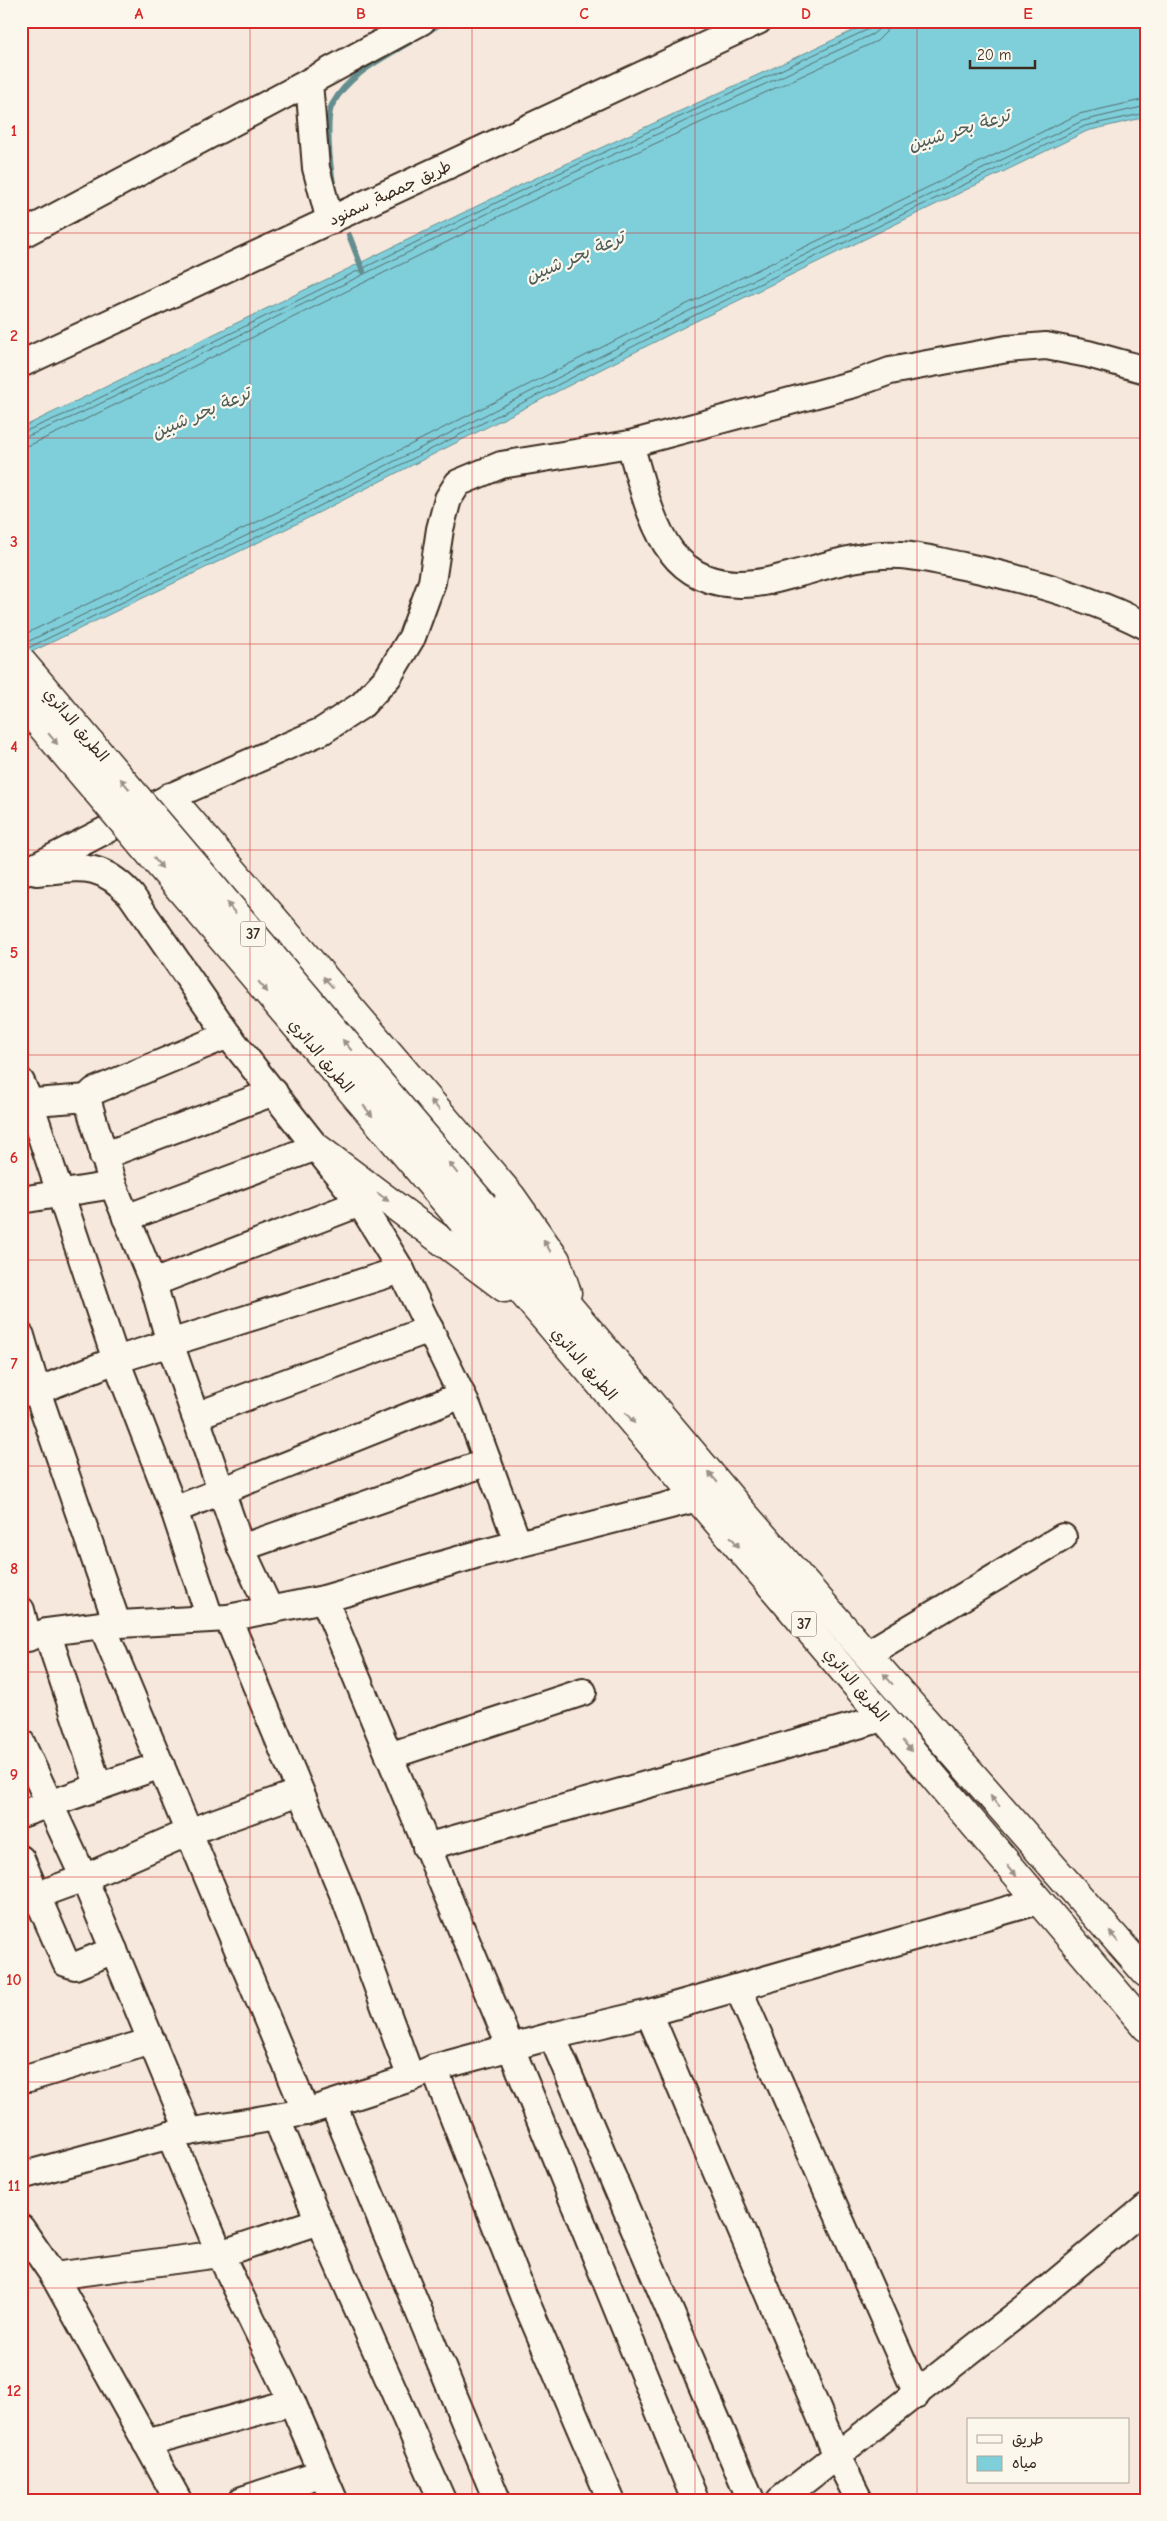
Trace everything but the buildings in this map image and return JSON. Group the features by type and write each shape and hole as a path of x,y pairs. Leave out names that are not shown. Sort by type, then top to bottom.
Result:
{"highway":[{"name":"الطريق الدائري","path":"21,662 744,1514 1146,1973"},
{"name":"الطريق الدائري","path":"21,702 1146,2027"},
{"path":"170,797 511,1196 556,1260 562,1274 570,1307"},
{"path":"316,1147 544,1318"}],"street":[{"path":"21,235 422,21"},
{"name":"طريق جمصة, سمنود","path":"21,364 758,21"},
{"path":"309,82 316,168 330,221"},
{"path":"23,874 170,797 322,731 362,705 388,677 412,637 432,582 440,529 448,499 458,483 501,465 630,444 854,384 890,371 1007,349 1046,346 1088,354 1146,370"},
{"path":"630,444 651,514 667,547 683,566 701,577 722,583 756,583 872,555 900,555 1005,575 1125,615 1146,626"},
{"path":"23,874 84,868 104,872 119,882 131,895 228,1035 360,1203 401,1270 462,1395 518,1544"},
{"path":"88,1098 94,1091 228,1035"},
{"path":"103,1156 274,1092"},
{"path":"88,1098 24,1096 60,1194 116,1360 174,1510 219,1618 300,1792 346,1902 523,2294 611,2500"},
{"path":"88,1098 103,1156 126,1218 154,1284 170,1343 241,1548 270,1610"},
{"path":"126,1218 316,1147"},
{"path":"21,1200 114,1185"},
{"path":"154,1284 360,1203"},
{"path":"29,1392 116,1360 401,1270"},
{"path":"195,1416 430,1329"},
{"path":"21,1336 29,1392 161,1765 306,2112"},
{"path":"174,1510 462,1395"},
{"path":"241,1548 488,1462"},
{"path":"32,1636 110,1624 219,1618 324,1599 518,1544 698,1498"},
{"path":"867,1654 1063,1537"},
{"path":"324,1599 511,2048 695,2500"},
{"path":"21,1610 98,1785"},
{"path":"389,1756 583,1692"},
{"path":"426,1847 884,1718"},
{"path":"21,1742 84,1878 152,2041 220,2254 292,2402 321,2474 334,2500"},
{"path":"21,1814 98,1785 161,1765"},
{"path":"29,1898 84,1878 190,1831 300,1792"},
{"path":"21,1859 29,1898 68,1965 75,1966 114,1950"},
{"path":"21,2176 180,2133 306,2112 422,2073 552,2036 649,2013 1038,1901"},
{"path":"738,1988 916,2394"},
{"path":"649,2013 837,2456 859,2500"},
{"path":"552,2036 752,2500"},
{"path":"29,2078 152,2041"},
{"path":"333,2104 497,2500"},
{"path":"276,2117 319,2221 442,2500"},
{"path":"780,2500 1025,2308 1146,2207"},
{"path":"54,2276 220,2254 319,2221"},
{"path":"22,2230 54,2276 178,2500"},
{"path":"146,2443 292,2402"},
{"path":"242,2500 321,2474"}],"water":[{"name":"ترعة بحر شبين","path":"874,21 1146,21 1146,117 1087,131 694,322 296,524 21,657 21,428 510,190"}],"waterway":[{"path":"425,33 445,21"},
{"path":"333,183 328,131 332,105 347,84 366,68 410,42"},
{"path":"349,235 363,271"}]}
